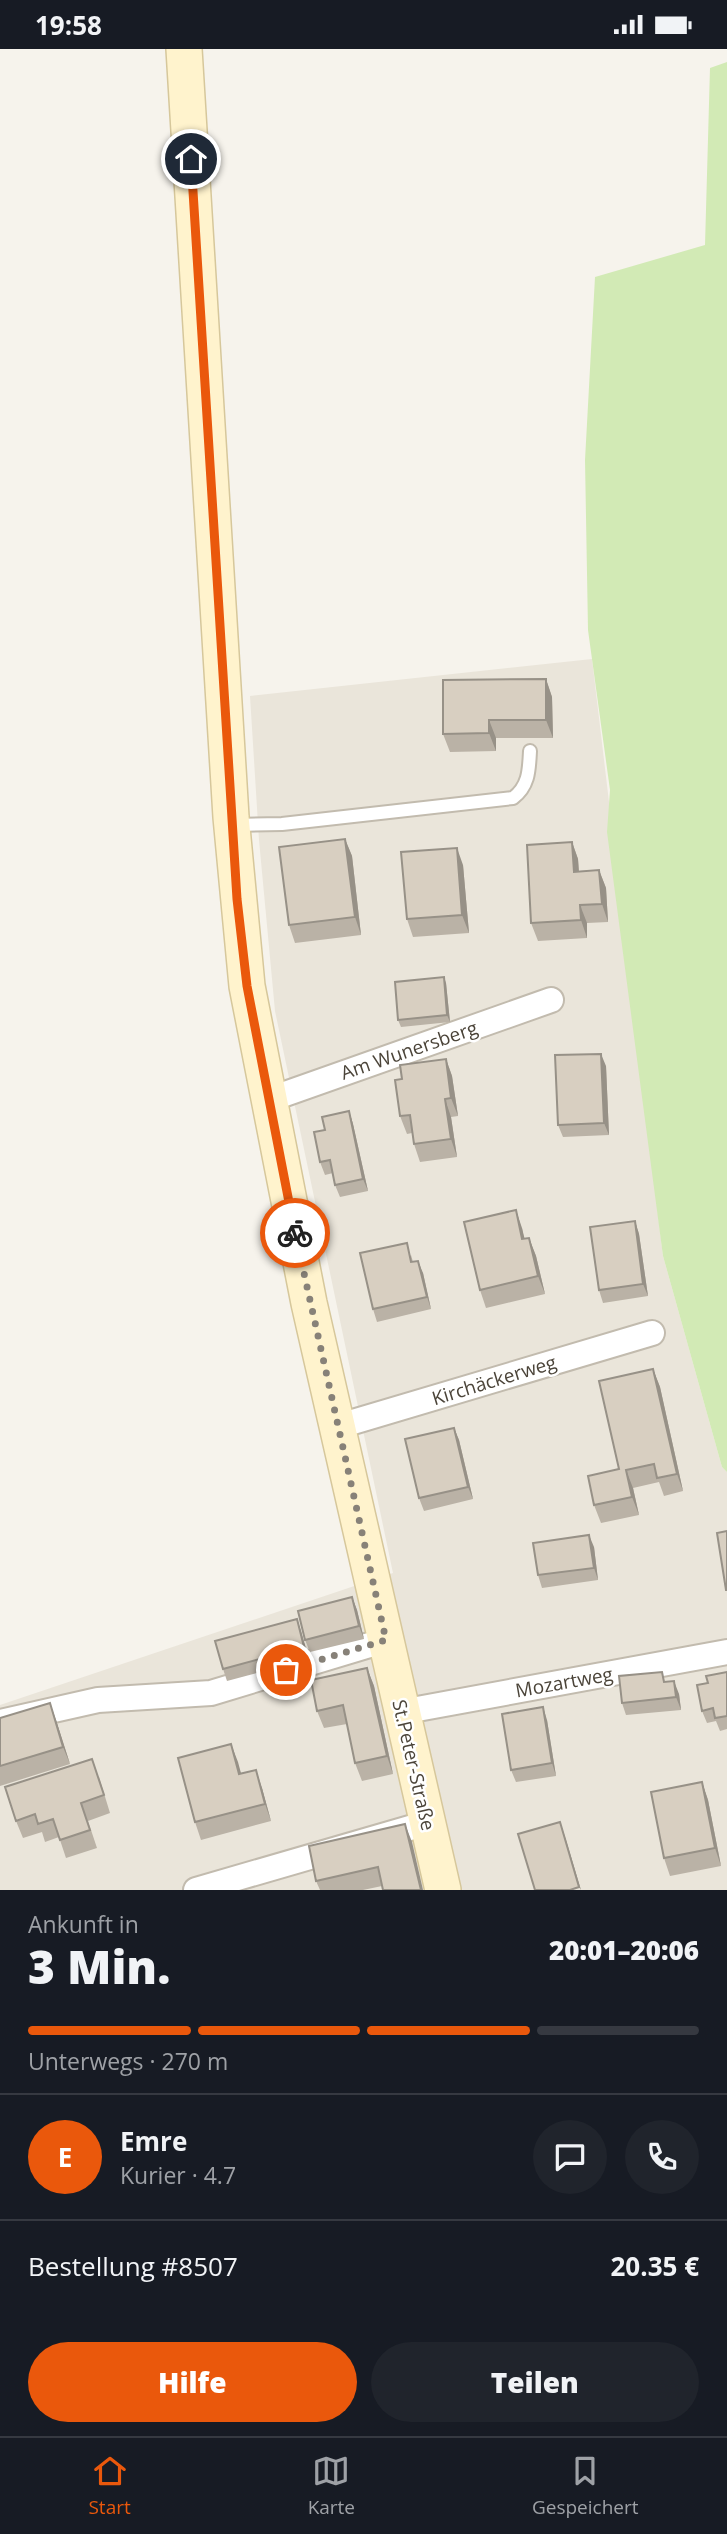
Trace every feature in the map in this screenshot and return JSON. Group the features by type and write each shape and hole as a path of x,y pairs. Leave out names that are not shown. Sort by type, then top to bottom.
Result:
{"main road":[{"name":"St.Peter-Straße","path":"184,49 231,825 247,986 268,1100 337,1427 443,1890"}],"street":[{"name":"Am Wunersberg","path":"268,1100 551,1000"},
{"name":"Kirchäckerweg","path":"337,1427 652,1333"},
{"path":"0,1722 98,1700 211,1693 386,1640"},
{"name":"Mozartweg","path":"401,1712 727,1652"},
{"path":"196,1890 427,1823"}],"lane":[{"path":"231,825 282,824 513,798 522,792 529,774 530,751"}],"shaded area":[{"path":"592,659 663,1256 722,1467 727,1472 727,1890 0,1890 0,1705 393,1573 275,1011 259,840 250,696"}],"green space":[{"path":"727,62 727,1472 722,1467 663,1256 607,832 610,790 588,630 585,460 595,277 705,245 710,68"}],"building":[{"path":"546,679 546,720 489,720 489,733 443,734 443,680"},
{"path":"345,839 355,917 289,925 279,847"},
{"path":"572,842 574,872 599,870 602,904 580,905 581,920 531,923 527,845"},
{"path":"457,848 462,915 407,919 401,852"},
{"path":"444,977 447,1015 398,1020 395,982"},
{"path":"601,1054 604,1123 558,1125 555,1055"},
{"path":"446,1059 451,1098 445,1099 451,1139 414,1144 410,1115 400,1116 395,1080 402,1079 400,1065"},
{"path":"349,1111 363,1179 335,1185 330,1160 320,1162 314,1132 325,1130 322,1117"},
{"path":"516,1210 522,1239 529,1238 538,1276 480,1290 464,1222"},
{"path":"635,1221 643,1284 599,1290 590,1227"},
{"path":"407,1243 411,1262 418,1261 427,1297 373,1309 360,1253"},
{"path":"653,1369 677,1474 657,1478 654,1464 626,1470 632,1497 594,1505 588,1476 619,1469 599,1381"},
{"path":"454,1428 468,1487 419,1498 405,1439"},
{"path":"727,1531 727,1590 726,1590 717,1533"},
{"path":"589,1535 594,1568 538,1575 533,1543"},
{"path":"352,1597 359,1626 305,1640 298,1611"},
{"path":"297,1619 304,1647 223,1669 215,1641"},
{"path":"367,1668 387,1756 355,1763 343,1705 317,1711 311,1680"},
{"path":"662,1672 664,1682 674,1681 676,1697 622,1703 619,1676"},
{"path":"727,1672 727,1716 715,1718 713,1708 702,1711 697,1685 708,1683 706,1676"},
{"path":"50,1703 63,1747 0,1766 0,1718"},
{"path":"543,1707 552,1763 511,1770 502,1714"},
{"path":"231,1744 239,1774 256,1770 265,1804 195,1822 178,1758"},
{"path":"92,1759 104,1795 81,1803 90,1830 60,1840 53,1819 38,1824 35,1814 16,1821 5,1787"},
{"path":"702,1782 715,1848 664,1858 651,1792"},
{"path":"560,1822 579,1887 570,1890 535,1890 518,1834"},
{"path":"405,1824 421,1890 383,1890 378,1867 316,1881 309,1846"}],"way so far":[{"path":"286,1670 386,1640 314,1328 295,1233"}],"route":[{"path":"191,159 237,899 247,986 295,1233"}]}
